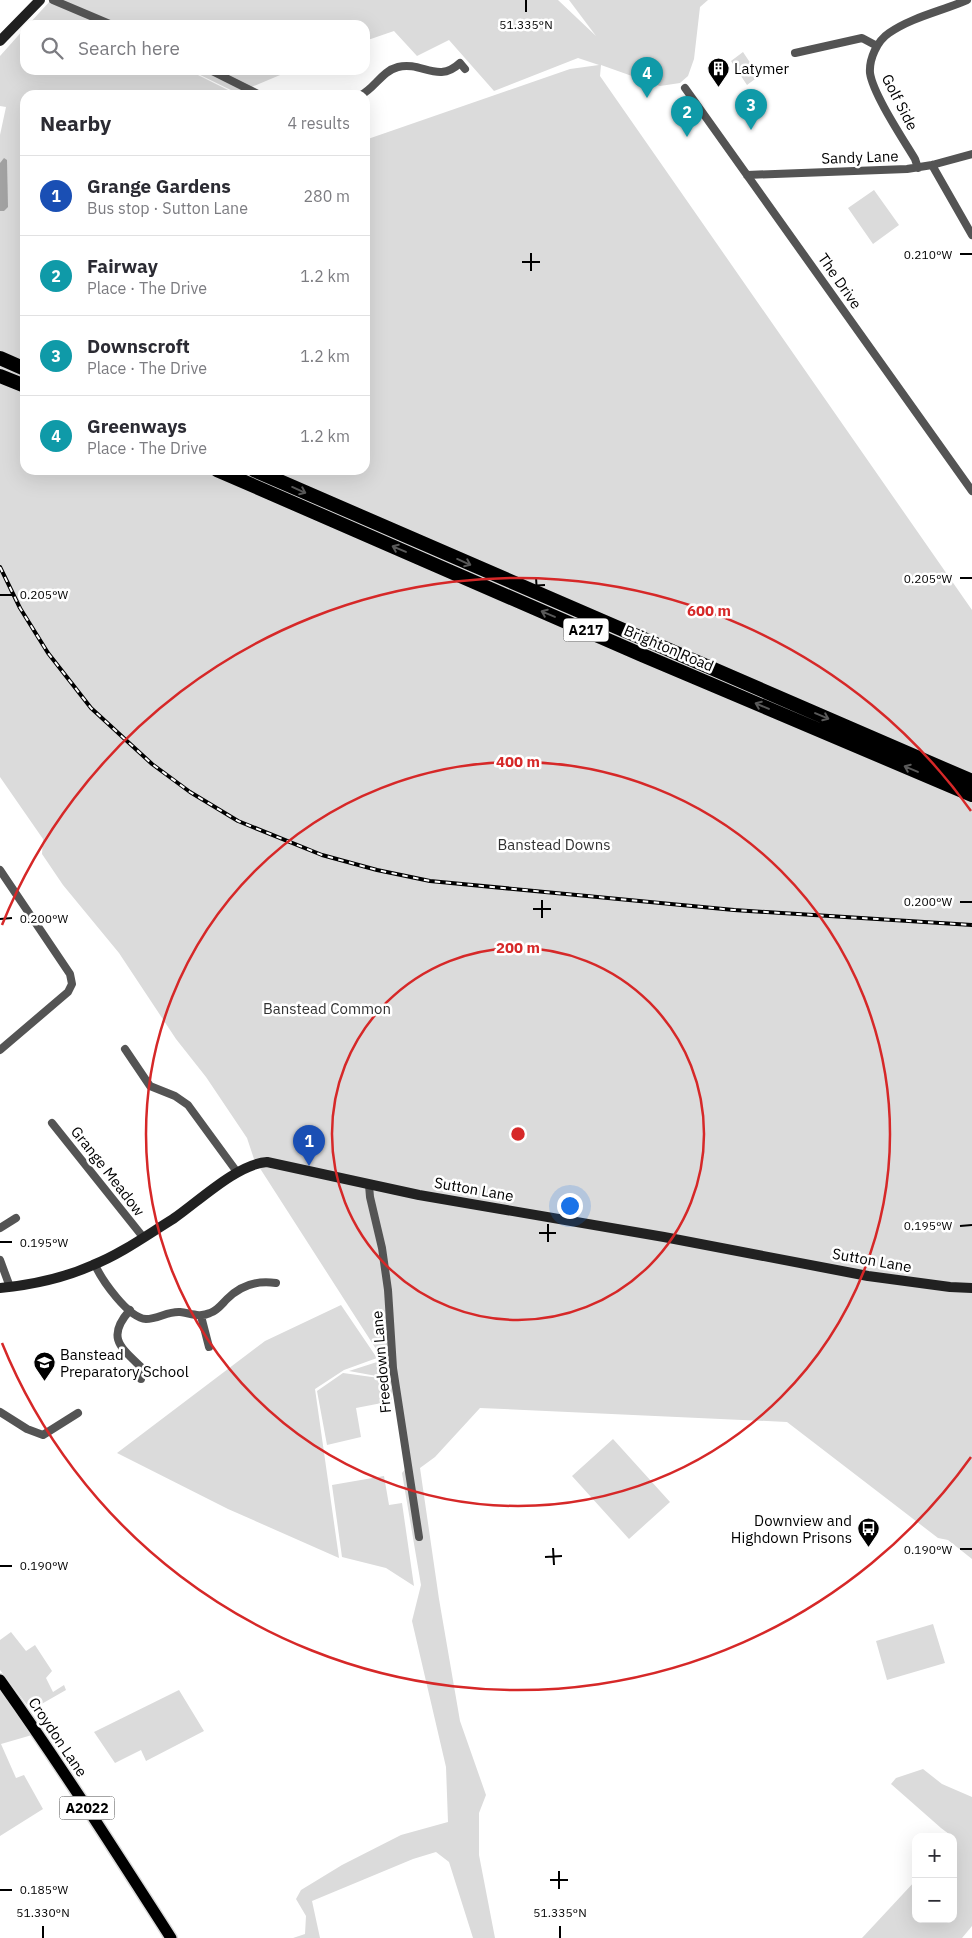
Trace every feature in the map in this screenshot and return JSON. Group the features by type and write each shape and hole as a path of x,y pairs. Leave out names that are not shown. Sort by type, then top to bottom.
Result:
{"highway":[{"path":"0,358 20,367"},
{"path":"0,376 20,384"},
{"name":"Brighton Road","path":"228,475 633,651 972,795"},
{"name":"Brighton Road","path":"266,475 972,781"}],"main road":[{"path":"20,20 40,0"},
{"path":"0,41 20,20"},
{"name":"Sutton Lane","path":"5,1288 53,1278 95,1265 174,1218 237,1172 249,1166 267,1162 369,1185 674,1239 868,1276 950,1287 972,1288"},
{"name":"Croydon Lane","path":"0,1680 75,1789 171,1938"}],"street":[{"path":"53,0 100,20"},
{"path":"794,53 862,38 877,46 893,30 967,0"},
{"name":"Golf Side","path":"877,46 871,61 872,80 918,168"},
{"path":"370,90 388,71 400,66 444,73 460,63 465,69"},
{"path":"220,75 250,90"},
{"name":"The Drive","path":"685,88 972,491"},
{"name":"Sandy Lane","path":"748,174 918,168 932,166 972,154"},
{"path":"932,166 972,235"},
{"path":"0,870 70,974 72,984 68,992 0,1050"},
{"path":"124,1049 150,1086 175,1096 188,1105 237,1172"},
{"name":"Grange Meadow","path":"52,1123 143,1237"},
{"name":"Freedown Lane","path":"369,1185 388,1290 392,1368 419,1537"},
{"path":"0,1228 16,1218"},
{"path":"0,1260 5,1288"},
{"path":"95,1265 103,1282 130,1310 141,1318 148,1319 174,1312 201,1316 215,1310 233,1293 246,1286 263,1281 276,1283"},
{"path":"130,1310 119,1325 118,1342 141,1367 141,1379"},
{"path":"201,1316 209,1347"},
{"path":"0,1412 37,1434 46,1434 78,1413"}],"green space":[{"name":"Banstead Downs","path":"51,0 558,0 596,36 569,0 708,0 700,7 694,59 688,76 680,83 660,86 601,65 600,76 972,610 972,1559 948,1540 938,1538 787,1422 480,1408 435,1457 420,1468 439,1599 460,1721 486,1795 479,1813 479,1855 495,1938 473,1938 449,1862 436,1852 413,1859 312,1901 320,1938 293,1938 305,1934 306,1916 296,1899 301,1890 342,1865 401,1835 448,1822 446,1767 412,1621 421,1585 402,1473 407,1467 394,1377 254,1159 247,1138 206,1077 176,1039 119,953 63,885 42,854 43,839 0,777 0,135 6,107 0,106 0,56 20,34 20,75 198,75 228,90 20,90 20,475 370,475 370,138 570,69 599,65 578,58 494,91 449,40 417,56 394,31 370,39 370,20 33,20"},
{"path":"743,52 759,76 747,85 731,61"},
{"path":"200,75 280,75 244,90 231,90"},
{"path":"874,190 899,225 873,244 848,208"},
{"path":"341,1305 377,1358 344,1370 315,1389 339,1558 228,1509 117,1453 265,1341"},
{"path":"377,1362 385,1371 392,1384 391,1401 382,1377 349,1371"},
{"path":"343,1373 379,1378 386,1393 387,1402 356,1408 361,1437 327,1445 317,1391"},
{"path":"613,1439 670,1502 629,1539 572,1476"},
{"path":"384,1476 389,1505 402,1503 414,1586 386,1568 342,1557 332,1485"},
{"path":"933,1624 945,1663 887,1680 876,1641"},
{"path":"11,1632 26,1651 35,1645 52,1671 46,1678 53,1692 64,1685 66,1690 31,1710 0,1670 0,1640"},
{"path":"0,1690 32,1735 1,1744 16,1778 24,1775 43,1809 0,1836"},
{"path":"179,1690 204,1731 146,1761 141,1750 115,1763 94,1732"},
{"path":"923,1769 942,1784 972,1797 972,1926 962,1938 862,1938 912,1884 912,1923 957,1923 957,1833 948,1833 891,1784 896,1778"}],"shaded area":[{"path":"4,158 7,160 8,207 4,211 0,211 0,163"}],"railway":[{"path":"0,567 20,608 48,653 91,708 152,764 190,792 238,821 322,855 377,870 430,881 734,910 972,925"}],"place":[{"name":"Latymer","path":"718,87"},
{"name":"Greenways","path":"647,98"},
{"name":"Downscroft","path":"751,130"},
{"name":"Fairway","path":"687,137"},
{"name":"Grange Gardens","path":"309,1166"},
{"name":"Banstead Preparatory School","path":"44,1382"},
{"name":"Downview and Highdown Prisons","path":"868,1548"}],"park label":[{"name":"Banstead Common","path":"327,1008"}]}
